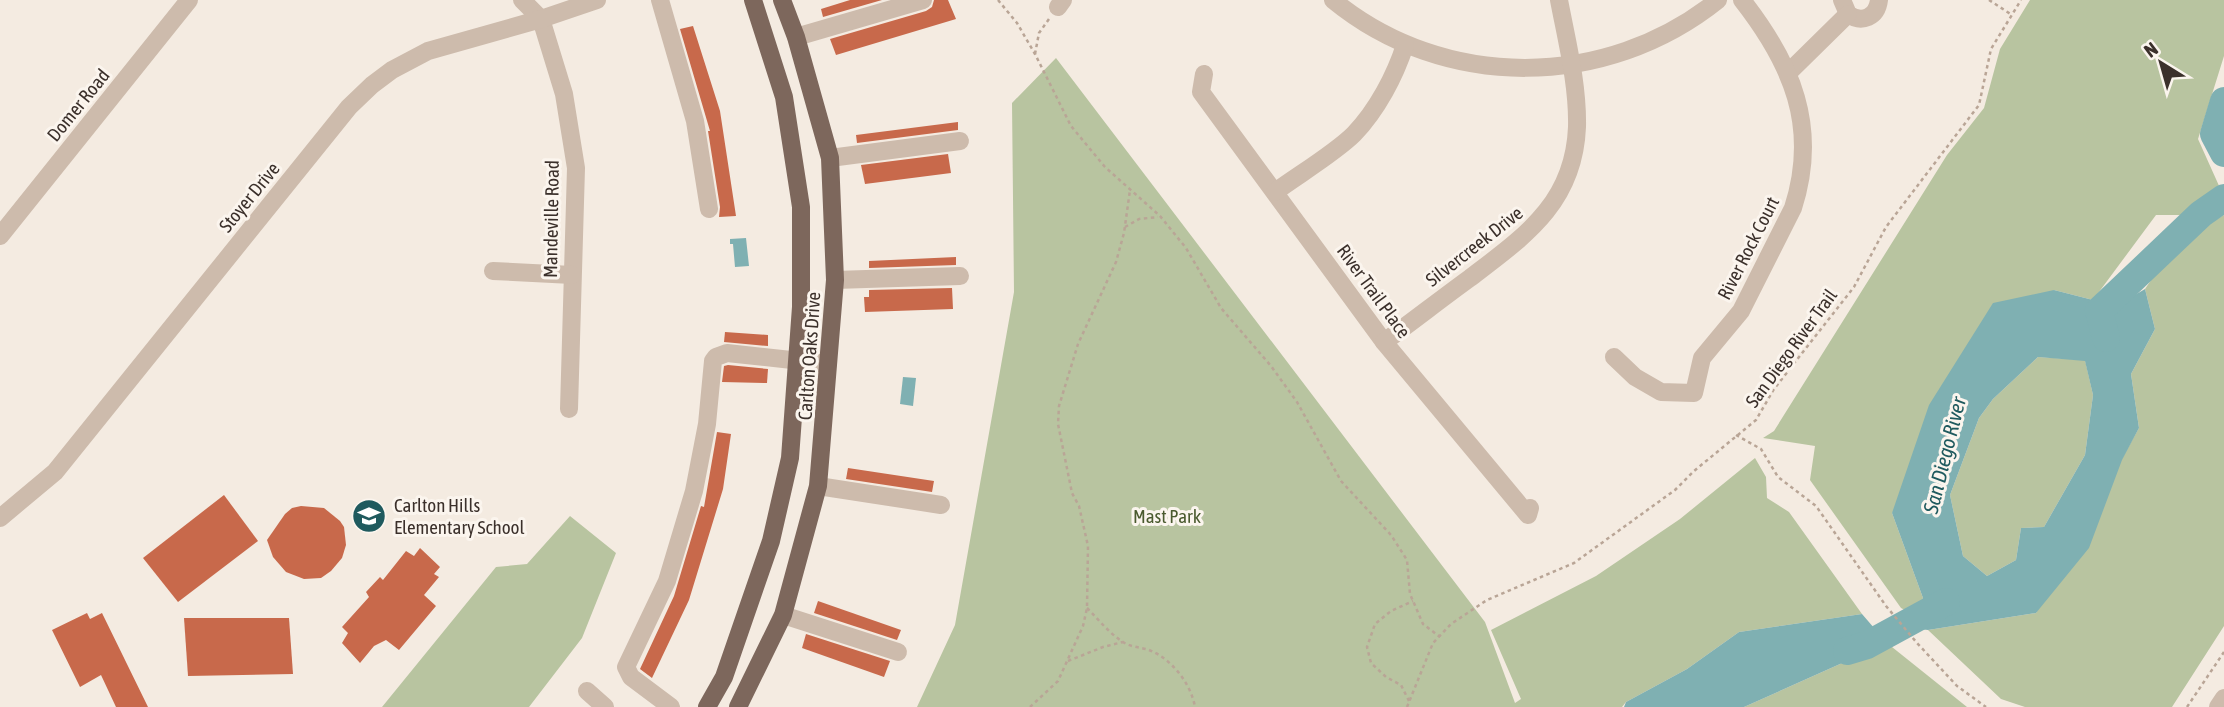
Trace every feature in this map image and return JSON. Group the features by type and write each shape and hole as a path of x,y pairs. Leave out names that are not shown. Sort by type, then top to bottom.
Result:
{"main road":[{"name":"Carlton Oaks Drive","path":"707,707 724,677 771,541 790,458 801,307 801,207 784,97 753,0"},
{"name":"Carlton Oaks Drive","path":"738,707 783,615 818,486 835,280 830,158 796,37 782,0"}],"street":[{"name":"Domer Road","path":"0,236 189,0"},
{"name":"Mandeville Road","path":"522,0 541,19 564,94 576,168 569,409"},
{"name":"Stoyer Drive","path":"0,518 55,472 362,93 392,70 428,51 597,0"},
{"path":"660,0 695,121 709,209"},
{"path":"796,37 923,0"},
{"path":"1333,0 1361,20 1405,45 1475,65 1523,69 1572,65 1624,52 1674,30 1718,0"},
{"name":"Silvercreek Drive","path":"1384,342 1525,236 1547,213 1563,185 1576,142 1577,112 1572,65 1559,0"},
{"name":"River Rock Court","path":"1614,357 1635,377 1661,392 1695,393 1702,358 1741,311 1786,224 1799,191 1804,138 1799,105 1788,73 1763,26 1742,0"},
{"path":"1788,73 1845,7 1859,19 1871,16 1878,7 1879,0"},
{"path":"1275,192 1353,135 1370,114 1391,79 1405,45"},
{"name":"River Trail Place","path":"1203,74 1201,92 1384,342 1528,515 1530,508"},
{"path":"830,158 960,141"},
{"path":"493,271 572,275"},
{"path":"835,280 960,276"},
{"path":"671,707 631,677 626,667 667,580 694,491 707,424 713,361 720,354 727,353 828,364"},
{"path":"818,486 941,505"},
{"path":"783,615 898,652"},
{"path":"587,691 605,707"},
{"path":"2218,707 2224,698"}],"path":[{"path":"998,0 1017,23 1072,126 1105,167 1160,217 1186,248 1222,309 1271,366 1297,402 1341,481 1391,534 1407,560 1409,594 1423,624 1440,636 1433,643 1406,707"},
{"path":"1989,0 2012,15"},
{"name":"San Diego River Trail","path":"1440,636 1451,624 1487,600 1574,563 1675,490 1736,435 1756,421 1774,389 1854,286 1886,227 1979,105 1991,49 2021,0"},
{"path":"1035,54 1039,33 1060,4"},
{"path":"1030,707 1058,681 1087,608 1088,546 1084,521 1070,483 1058,424 1059,406 1078,344 1116,262 1130,190"},
{"path":"1125,226 1139,219 1160,217"},
{"path":"1736,435 1761,449 1778,477 1816,506 1886,606 1917,643 1957,686 1986,707"},
{"path":"1409,701 1401,685 1386,677 1371,663 1367,647 1375,624 1391,611 1413,601"},
{"path":"1087,608 1123,642 1152,651 1181,673 1194,699 1195,707"},
{"path":"1068,661 1123,642"},
{"path":"2187,707 2224,652"}],"green space":[{"path":"2030,0 2224,0 2224,56 2198,139 2220,188 2196,215 2156,215 2093,300 2054,290 1892,513 1923,598 1914,615 1901,608 1810,480 1815,446 1763,438 1774,431 1947,155 1984,108 2000,49"},
{"name":"Mast Park","path":"1056,58 1485,622 1515,703 1521,699 1491,630 1596,576 1680,519 1755,458 1766,477 1767,498 1789,512 1862,614 1739,632 1687,669 1626,702 1622,707 917,707 955,625 1014,292 1012,103"},
{"path":"2224,215 2224,626 2172,707 2025,707 2001,699 1928,630 2036,613 2139,428 2131,374 2155,329 2145,289 2177,242"},
{"path":"2038,357 2085,360 2093,395 2085,455 2044,527 2021,528 2016,560 1987,576 1963,556 1950,495 1979,418 1993,399"},
{"path":"570,516 616,553 582,638 529,707 382,707 496,567 527,564"},
{"path":"1887,643 1967,707 1744,707"}],"water":[{"path":"746,238 749,266 735,267 730,239"},
{"path":"2145,289 2155,329 2131,374 2139,428 2122,460 2089,548 2036,613 1928,630 1911,628 1923,598 1892,513 1929,405 1993,303 2054,290 2113,308","holes":["2038,357 2085,361 2093,395 2085,455 2044,527 2021,528 2016,560 1987,576 1963,556 1950,495 1979,418 1993,399"]},
{"path":"903,377 916,378 913,406 900,404"},
{"path":"1862,614 1887,643 1744,707 1624,707 1626,702 1687,669 1739,632"}],"building":[{"path":"850,0 882,0 823,17 821,9"},
{"path":"934,0 948,0 956,19 836,55 830,39 926,11 932,7"},
{"path":"693,26 720,111 736,216 719,217 710,131 680,29"},
{"path":"958,122 958,130 857,143 856,135"},
{"path":"948,154 951,173 865,184 861,165"},
{"path":"956,257 956,265 869,268 869,261"},
{"path":"952,288 953,309 865,312 864,297 869,297 869,290"},
{"path":"725,332 768,335 768,346 724,342"},
{"path":"724,366 768,369 767,383 722,382"},
{"path":"717,432 731,434 723,489 689,600 652,678 640,669 674,596 701,506 704,507"},
{"path":"848,468 934,481 932,492 846,479"},
{"path":"224,495 258,541 178,602 143,558"},
{"path":"292,508 324,508 344,527 346,545 342,558 321,578 304,579 286,572 273,557 267,540 285,514"},
{"path":"420,548 440,567 434,574 439,577 424,595 436,606 399,650 386,640 374,646 360,663 342,643 348,633 342,627 369,597 366,592 380,577 383,580 406,551 414,556"},
{"path":"818,601 901,630 897,640 814,613"},
{"path":"87,613 90,619 102,613 148,707 116,707 101,675 80,687 52,630"},
{"path":"184,618 289,618 293,674 188,676"},
{"path":"806,634 890,661 884,677 802,648"}],"waterway":[{"name":"San Diego River","path":"2224,101 2214,134 2224,153"},
{"name":"San Diego River","path":"2106,338 2099,311 2201,214 2224,198"},
{"name":"San Diego River","path":"1847,651 1867,645 1946,602"}],"place":[{"name":"Carlton Hills Elementary School","path":"369,516"}]}
